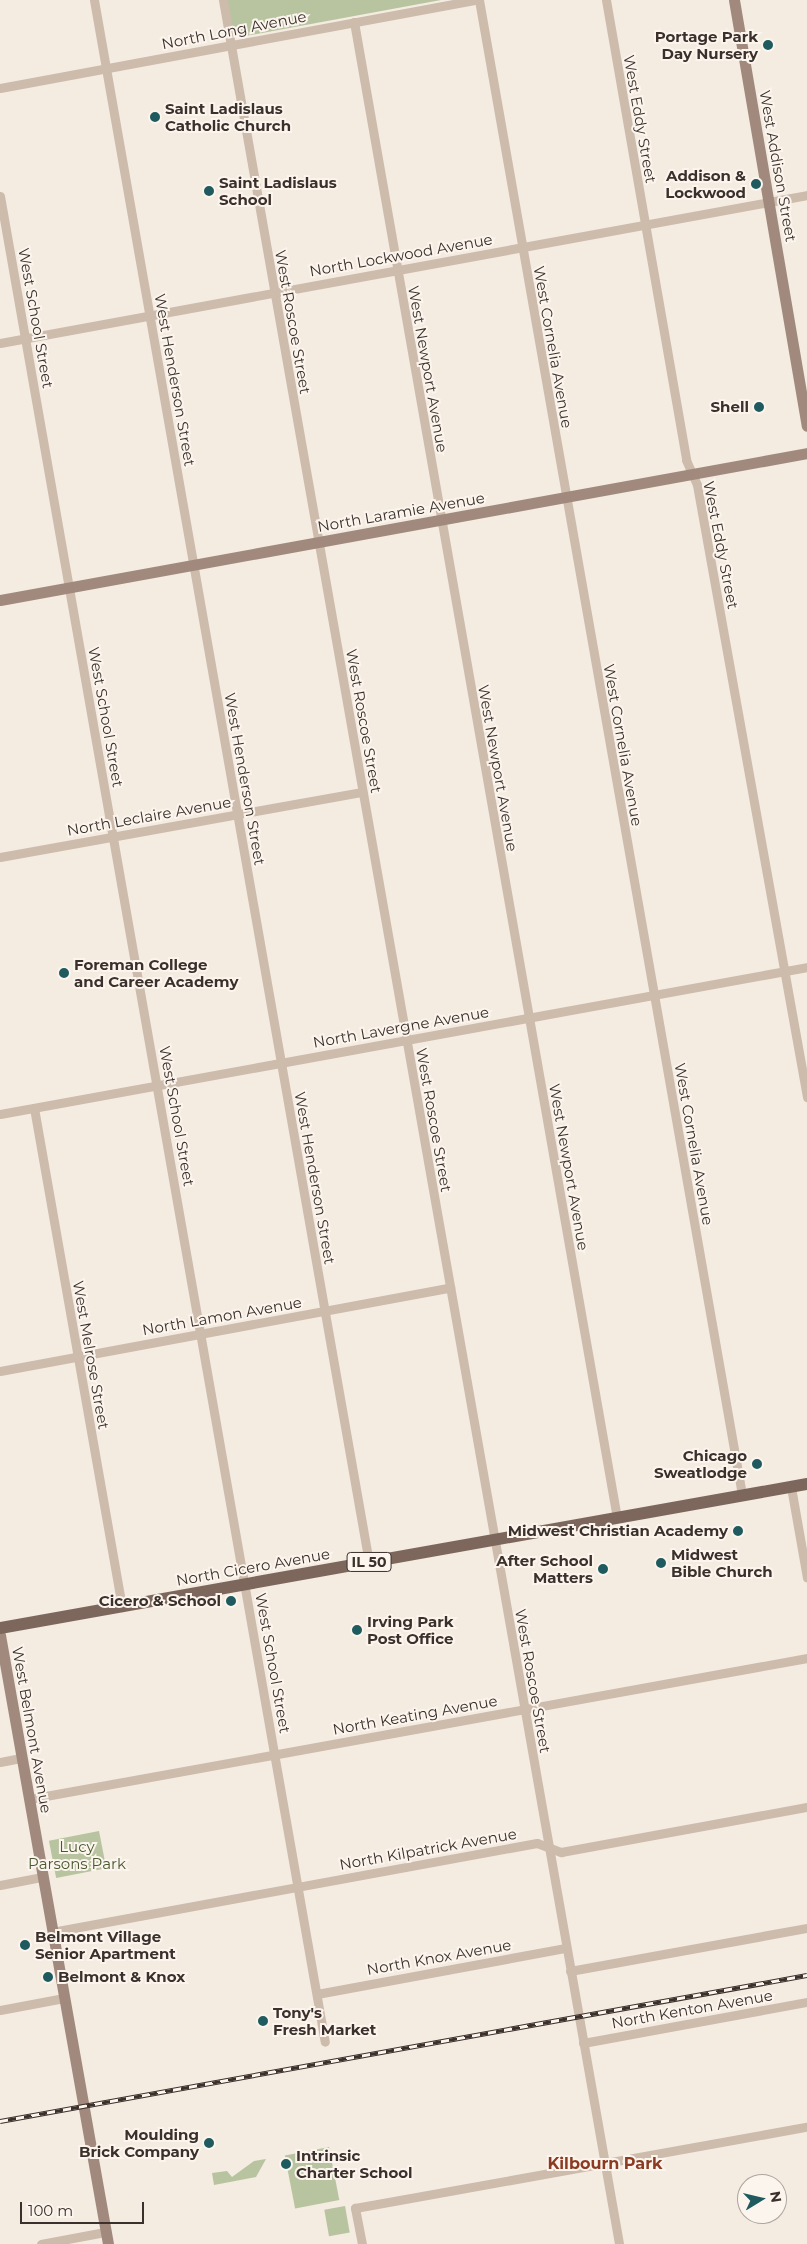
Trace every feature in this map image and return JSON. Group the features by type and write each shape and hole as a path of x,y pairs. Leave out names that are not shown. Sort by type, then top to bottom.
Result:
{"main road":[{"name":"North Cicero Avenue","path":"0,1628 807,1484"}],"street":[{"name":"West Henderson Street","path":"94,0 369,1562"},
{"name":"West Roscoe Street","path":"223,0 619,2244"},
{"name":"North Long Avenue","path":"0,88 473,0"},
{"name":"West Cornelia Avenue","path":"479,0 742,1495"},
{"name":"West Eddy Street","path":"606,0 686,460 697,485 807,1097"},
{"name":"West Addison Street","path":"734,0 807,426"},
{"name":"West Newport Avenue","path":"354,22 440,520 617,1518"},
{"name":"North Lockwood Avenue","path":"0,342 807,195"},
{"name":"West School Street","path":"0,196 325,2042"},
{"name":"North Laramie Avenue","path":"0,600 807,452"},
{"name":"North Leclaire Avenue","path":"0,857 362,792"},
{"name":"North Lavergne Avenue","path":"0,1114 807,967"},
{"name":"West Melrose Street","path":"34,1108 122,1606"},
{"name":"North Lamon Avenue","path":"0,1371 450,1288"},
{"path":"791,1486 807,1578"},
{"name":"West Belmont Avenue","path":"0,1636 108,2244"},
{"name":"North Keating Avenue","path":"29,1799 807,1658"},
{"path":"0,1762 21,1758"},
{"name":"North Kilpatrick Avenue","path":"52,1932 537,1843 561,1852 807,1807"},
{"path":"0,1885 42,1877"},
{"path":"570,1971 807,1928"},
{"name":"North Knox Avenue","path":"317,1994 566,1948"},
{"path":"0,2010 64,1998"},
{"name":"North Kenton Avenue","path":"583,2043 807,2002"},
{"path":"362,2244 356,2208 807,2127"},
{"path":"41,2244 106,2232"}],"green space":[{"path":"227,0 441,0 240,37 232,33"},
{"name":"Lucy Parsons Park","path":"99,1831 106,1868 56,1878 49,1841"},
{"path":"329,2147 339,2200 295,2209 285,2156"},
{"path":"266,2159 256,2177 214,2185 212,2173 227,2171 232,2177 254,2161"},
{"path":"345,2206 350,2233 329,2236 324,2210"}],"railway":[{"path":"0,2121 807,1975"}],"place":[{"name":"Portage Park Day Nursery","path":"768,45"},
{"name":"Saint Ladislaus Catholic Church","path":"155,117"},
{"name":"Addison & Lockwood","path":"756,184"},
{"name":"Saint Ladislaus School","path":"209,191"},
{"name":"Shell","path":"759,407"},
{"name":"Foreman College and Career Academy","path":"64,973"},
{"name":"Chicago Sweatlodge","path":"757,1464"},
{"name":"Midwest Christian Academy","path":"738,1531"},
{"name":"Midwest Bible Church","path":"661,1563"},
{"name":"After School Matters","path":"603,1569"},
{"name":"Cicero & School","path":"231,1601"},
{"name":"Irving Park Post Office","path":"357,1630"},
{"name":"Belmont Village Senior Apartment","path":"25,1945"},
{"name":"Belmont & Knox","path":"48,1977"},
{"name":"Tony's Fresh Market","path":"263,2021"},
{"name":"Moulding Brick Company","path":"209,2143"},
{"name":"Intrinsic Charter School","path":"286,2164"}],"district":[{"name":"Kilbourn Park","path":"605,2164"}]}
